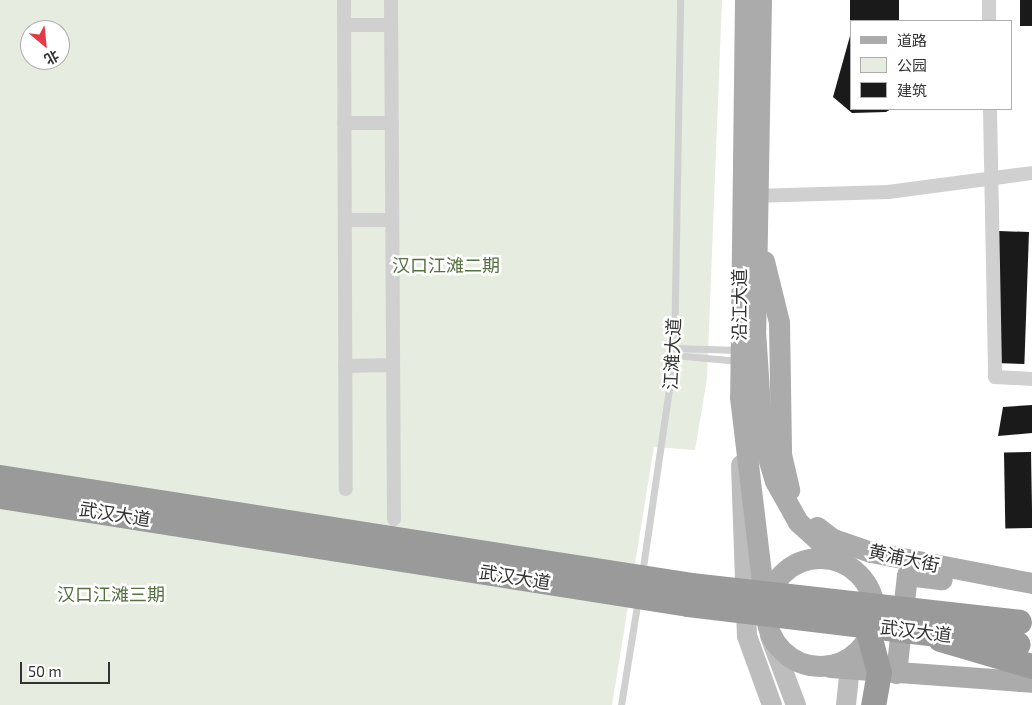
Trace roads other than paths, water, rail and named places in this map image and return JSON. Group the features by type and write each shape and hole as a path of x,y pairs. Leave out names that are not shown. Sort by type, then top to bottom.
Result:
{"highway":[{"name":"武汉大道","path":"0,477 691,585 902,612 1032,624"},
{"name":"武汉大道","path":"0,496 688,604 1032,645"},
{"path":"902,612 947,604 1032,610"},
{"path":"923,632 982,655 1032,666"},
{"path":"869,635 887,672 874,705"}],"main road":[{"name":"沿江大道","path":"745,0 739,356 742,438 765,608"},
{"name":"沿江大道","path":"761,0 755,346 762,438 772,475 798,522 843,563"},
{"path":"757,234 779,322 782,454 798,522"},
{"path":"742,438 748,636 772,705"},
{"name":"黄浦大街","path":"792,502 826,534 848,546 1022,581"},
{"path":"796,705 770,636 765,608 775,581 797,563 815,558 843,563 869,589 874,617 869,635 850,663 846,705"},
{"path":"887,672 907,575 990,583 1022,581"},
{"path":"770,636 788,657 825,666 850,663 887,672 1032,682"}],"street":[{"path":"344,0 346,490"},
{"path":"391,0 394,519"},
{"path":"989,0 989,20"},
{"path":"345,25 391,24"},
{"path":"990,110 995,377 1032,379"},
{"path":"344,123 392,123"},
{"path":"757,196 888,192 992,181 1032,173"},
{"path":"345,220 392,220"},
{"path":"345,366 393,365"}],"lane":[{"name":"江滩大道","path":"621,705 674,352 680,0"},
{"path":"674,352 739,356"},
{"path":"674,352 739,356"}],"park label":[{"name":"汉口江滩二期","path":"446,265"},
{"name":"汉口江滩三期","path":"111,594"}]}
